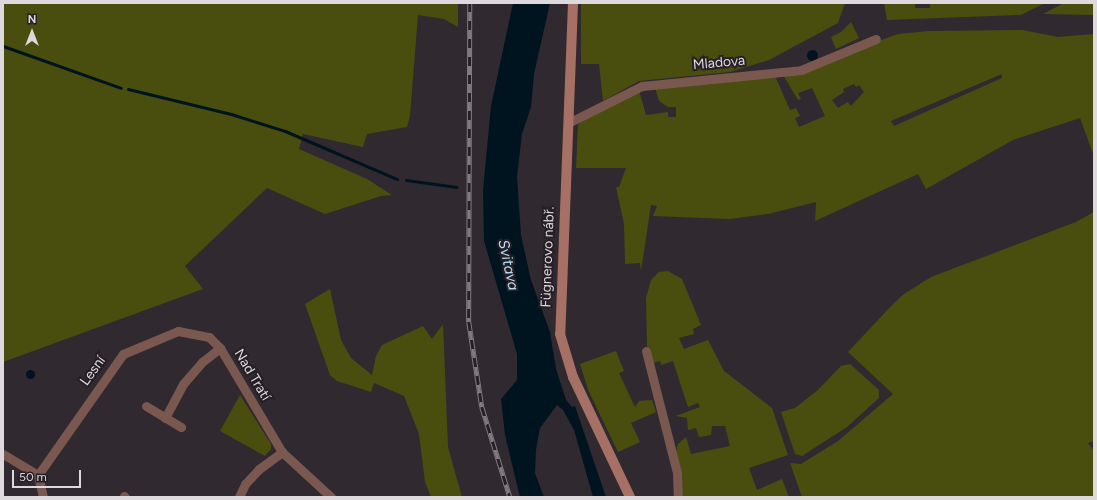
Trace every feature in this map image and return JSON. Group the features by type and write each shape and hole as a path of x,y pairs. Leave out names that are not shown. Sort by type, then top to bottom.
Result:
{"street":[{"name":"Fügnerovo nábř.","path":"573,3 560,324 561,342 574,381 630,497"},
{"name":"Mladova","path":"568,123 642,86 801,70 876,39"},
{"name":"Lesní","path":"38,474 123,354 178,331 209,337 220,348"},
{"name":"Nad Tratí","path":"165,418 183,384 202,362 220,348 282,452 331,497"},
{"path":"646,351 677,473 678,497"},
{"path":"146,406 181,427"},
{"path":"239,497 245,484 259,469 282,452"},
{"path":"3,454 38,474 43,497"}],"green space":[{"path":"3,3 458,3 458,27 444,19 418,15 410,116 407,127 367,134 363,147 303,134 299,149 367,179 392,195 381,196 325,214 267,188 185,266 203,289 3,362"},
{"path":"581,3 845,3 838,23 769,60 730,72 639,81 603,101 599,64 581,64"},
{"path":"884,3 915,3 915,8 930,8 930,3 1045,3 1021,15 887,20"},
{"path":"1064,3 1094,3 1094,15 1043,14"},
{"path":"851,22 859,38 836,49 831,37 841,32"},
{"path":"1022,30 1058,37 1094,34 1094,156 1080,118 1013,140 926,189 918,174 815,221 816,202 768,214 730,219 653,216 657,206 651,205 641,271 640,263 625,264 624,224 616,187 619,187 626,168 576,168 578,125 582,120 639,90 646,115 668,112 668,117 676,117 676,107 668,107 659,101 655,87 775,76 790,110 796,108 800,116 795,118 799,127 825,116 812,88 798,93 801,99 798,100 783,75 898,34 929,31","holes":["1002,74 1002,78 894,126 891,121","854,84 856,87 859,85 864,92 851,106 848,102 838,108 832,100 844,92 843,89"]},
{"path":"1094,212 1094,441 1088,443 1094,451 1094,497 802,497 790,463 801,464 838,441 893,394 848,352 893,304 904,294 931,277 1076,222"},
{"path":"668,271 682,279 701,325 693,329 694,334 679,338 684,349 708,340 724,371 772,408 788,455 749,468 757,490 782,479 789,497 681,497 682,480 676,452 678,444 686,437 691,454 730,446 725,426 712,426 711,435 699,437 696,428 688,430 687,418 676,416 700,407 698,403 688,407 673,361 661,365 660,361 654,363 647,346 646,298 651,280 659,272"},
{"path":"330,289 341,340 351,358 372,375 376,356 382,345 423,326 432,339 443,324 448,447 462,497 431,497 425,482 419,434 404,396 374,383 371,392 337,381 330,375 305,304"},
{"path":"616,351 624,371 619,373 635,407 639,401 652,400 656,412 631,423 640,442 618,452 589,392 580,364"},
{"path":"850,364 879,390 879,398 847,427 802,456 795,454 781,412 795,408 818,390 841,366"},
{"path":"240,395 271,444 271,449 265,456 220,431"}],"water":[{"name":"Svitava","path":"513,3 550,3 534,74 531,107 522,134 517,177 521,235 531,280 550,332 556,369 566,400 572,407 575,406 606,497 593,497 574,430 563,410 557,405 540,428 536,450 535,473 544,497 520,497 505,435 501,399 517,380 517,354 484,241 483,190 491,106"},
{"path":"810,50 814,50 816,51 816,59 810,60 807,57 807,53"},
{"path":"30,369 35,374 30,379 25,374"}],"waterway":[{"path":"3,46 121,88"},
{"path":"128,89 231,114 285,131 397,179"},
{"path":"406,180 457,187"}],"railway":[{"path":"470,3 469,322 482,407 510,497"}]}
